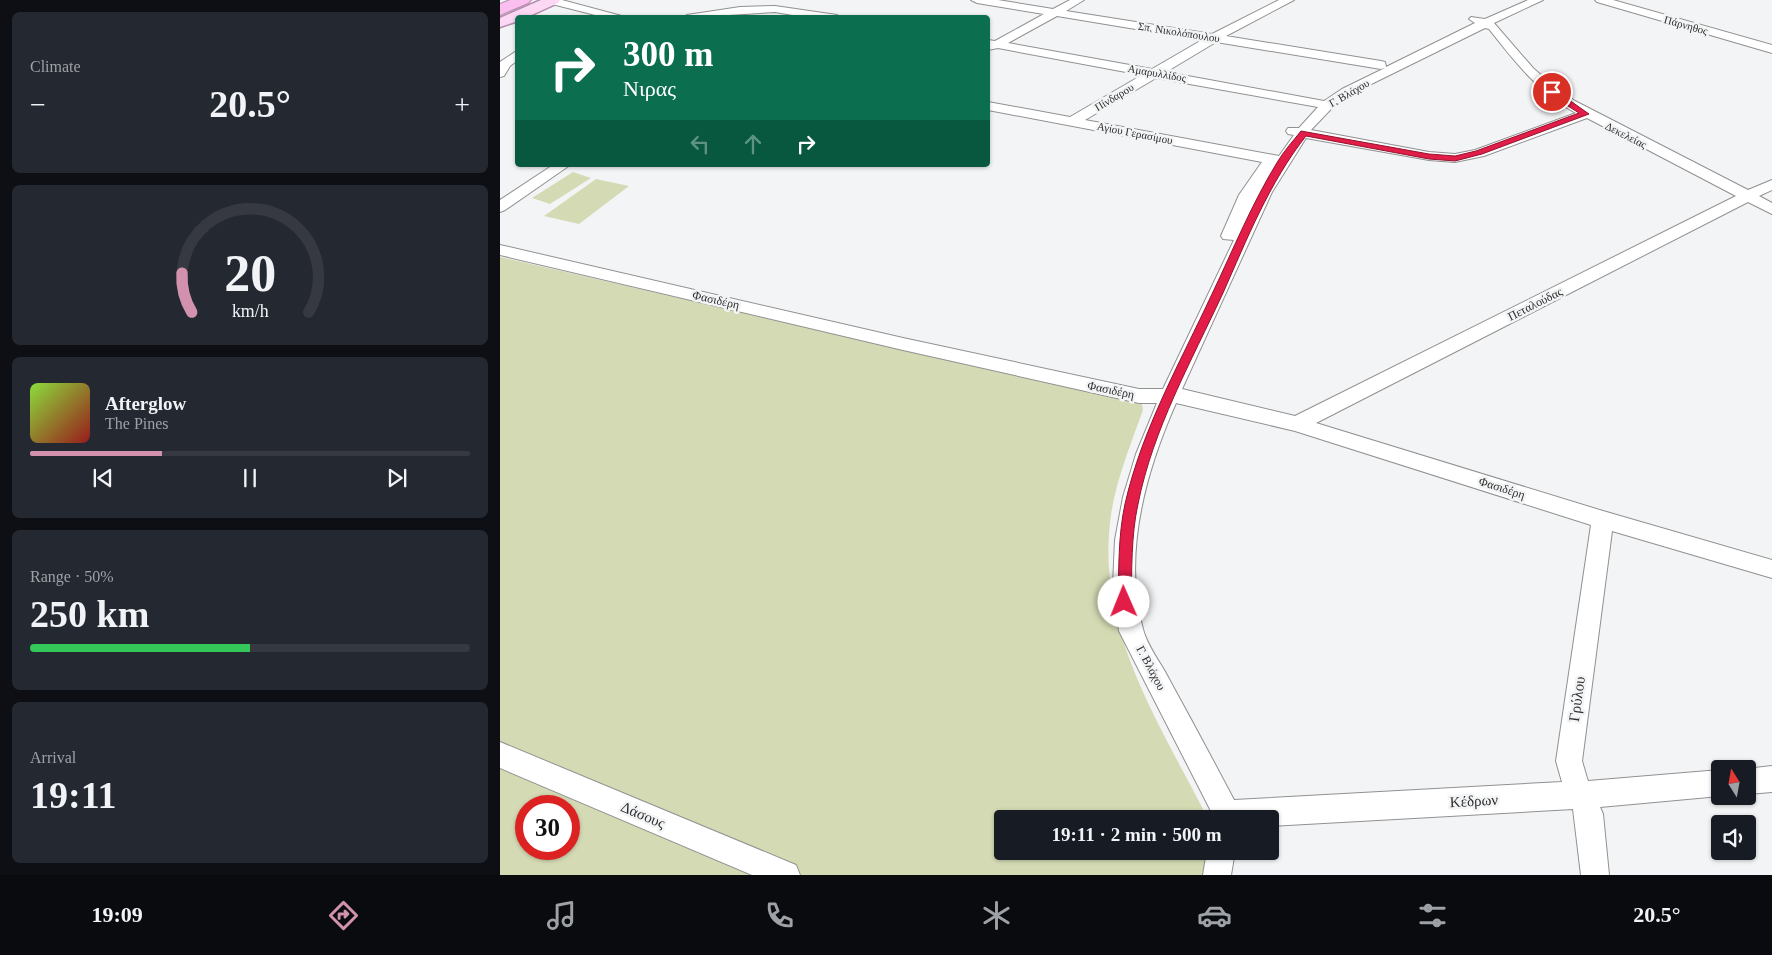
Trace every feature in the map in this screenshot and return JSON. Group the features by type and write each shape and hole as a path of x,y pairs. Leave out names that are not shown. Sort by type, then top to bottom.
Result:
{"highway":[{"path":"500,10 523,0"}],"main road":[{"path":"518,15 552,0"},
{"path":"500,23 515,16"}],"street":[{"path":"552,0 584,10 609,15"},
{"path":"577,15 584,10 609,0"},
{"name":"Σπ. Νικολόπουλου","path":"977,0 1381,65"},
{"path":"991,46 1078,0"},
{"name":"Πίνδαρου","path":"1072,122 1214,38 1288,0"},
{"name":"Γ. Βλάχου","path":"1276,160 1304,133 1321,104 1355,88 1519,0"},
{"name":"Γ. Βλάχου","path":"1224,810 1131,631 1124,602 1126,544 1132,504 1148,445 1167,396 1186,361 1253,217 1289,130 1360,75 1480,20 1536,0"},
{"name":"Πάρνηθος","path":"1601,0 1772,49"},
{"path":"814,14 827,5"},
{"path":"707,15 740,10 775,9 820,15"},
{"name":"Δεκελείας","path":"1480,20 1495,29 1540,82 1585,114 1772,209"},
{"name":"Αμαρυλλίδος","path":"991,46 1154,73 1321,104"},
{"path":"500,73 505,64 515,56"},
{"name":"Αγίου Γερασίμου","path":"990,106 1276,160"},
{"path":"1289,130 1429,156 1455,158 1479,153 1585,114"},
{"path":"500,207 560,167"},
{"name":"Πεταλούδας","path":"1297,424 1772,184"},
{"name":"Φασιδέρη","path":"500,250 1120,392 1139,396 1183,396 1297,424 1603,520 1772,569"},
{"name":"Γρύλου","path":"1595,875 1589,814 1570,768 1570,752 1603,520"},
{"name":"Δάσους","path":"500,755 786,875"},
{"path":"1756,780 1772,779"},
{"name":"Κέδρων","path":"1279,813 1582,795 1711,784"},
{"path":"1217,875 1220,860"}],"green space":[{"path":"573,172 591,178 550,204 532,198"},
{"path":"596,179 629,186 579,224 544,216"},
{"path":"500,257 1142,404 1143,410 1120,475 1113,502 1108,555 1112,595 1121,632 1149,705 1203,810 994,810 994,860 1212,860 1209,875 500,875"}],"route":[{"path":"1124,602 1126,536 1139,474 1148,445 1167,396 1186,361 1253,217 1282,161 1304,133 1429,156 1455,158 1479,153 1585,114 1552,92"}]}
